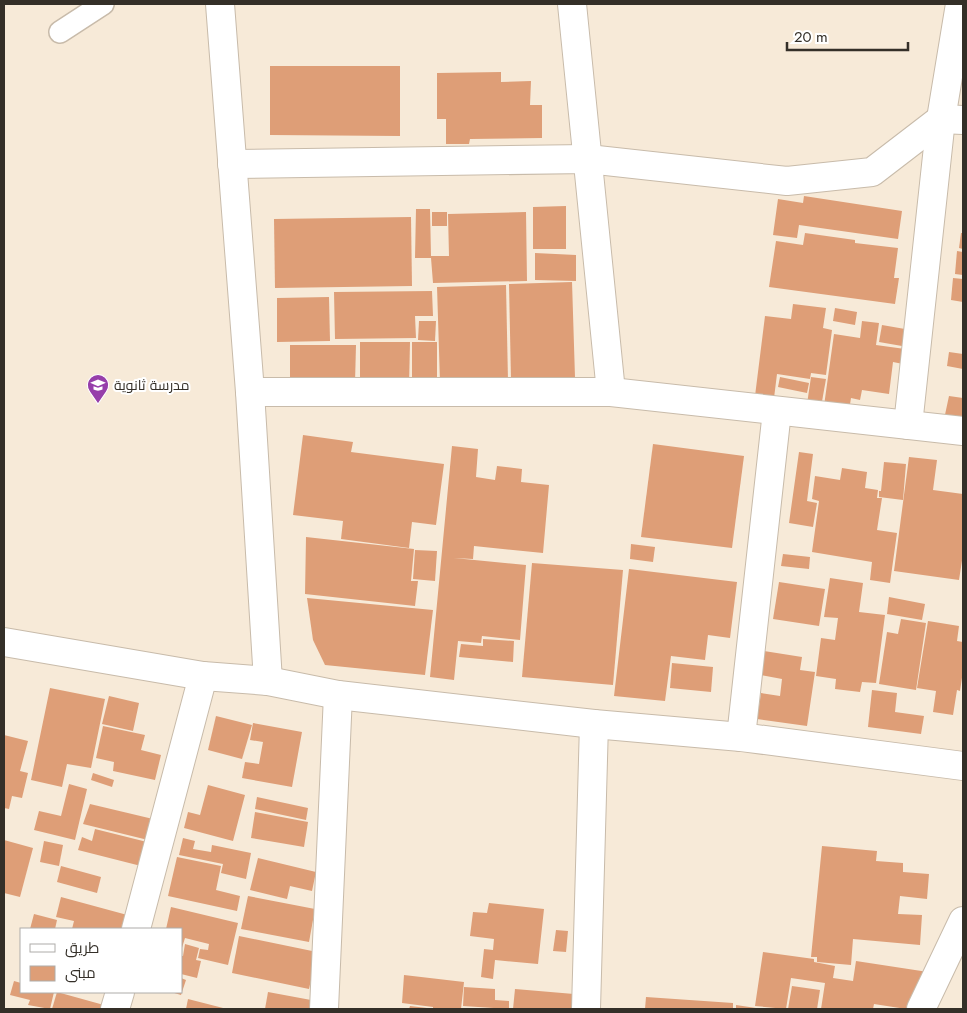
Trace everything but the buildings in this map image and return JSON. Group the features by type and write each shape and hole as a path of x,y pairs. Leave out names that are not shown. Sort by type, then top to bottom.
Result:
{"street":[{"path":"220,4 250,392 268,681"},
{"path":"572,4 611,392"},
{"path":"908,425 952,120 960,4"},
{"path":"232,164 588,160 787,181 872,172 952,120"},
{"path":"250,392 611,392 963,431"},
{"path":"741,738 777,411"},
{"path":"4,642 203,676 268,681 338,695 594,724 741,738 963,766"},
{"path":"136,928 203,676"},
{"path":"324,1009 338,695"},
{"path":"586,1009 594,724"},
{"path":"921,1009 963,920"},
{"path":"115,1009 120,993"}],"lane":[{"path":"60,32 103,4"}],"place":[{"name":"مدرسة ثانوية","path":"98,404"}]}
